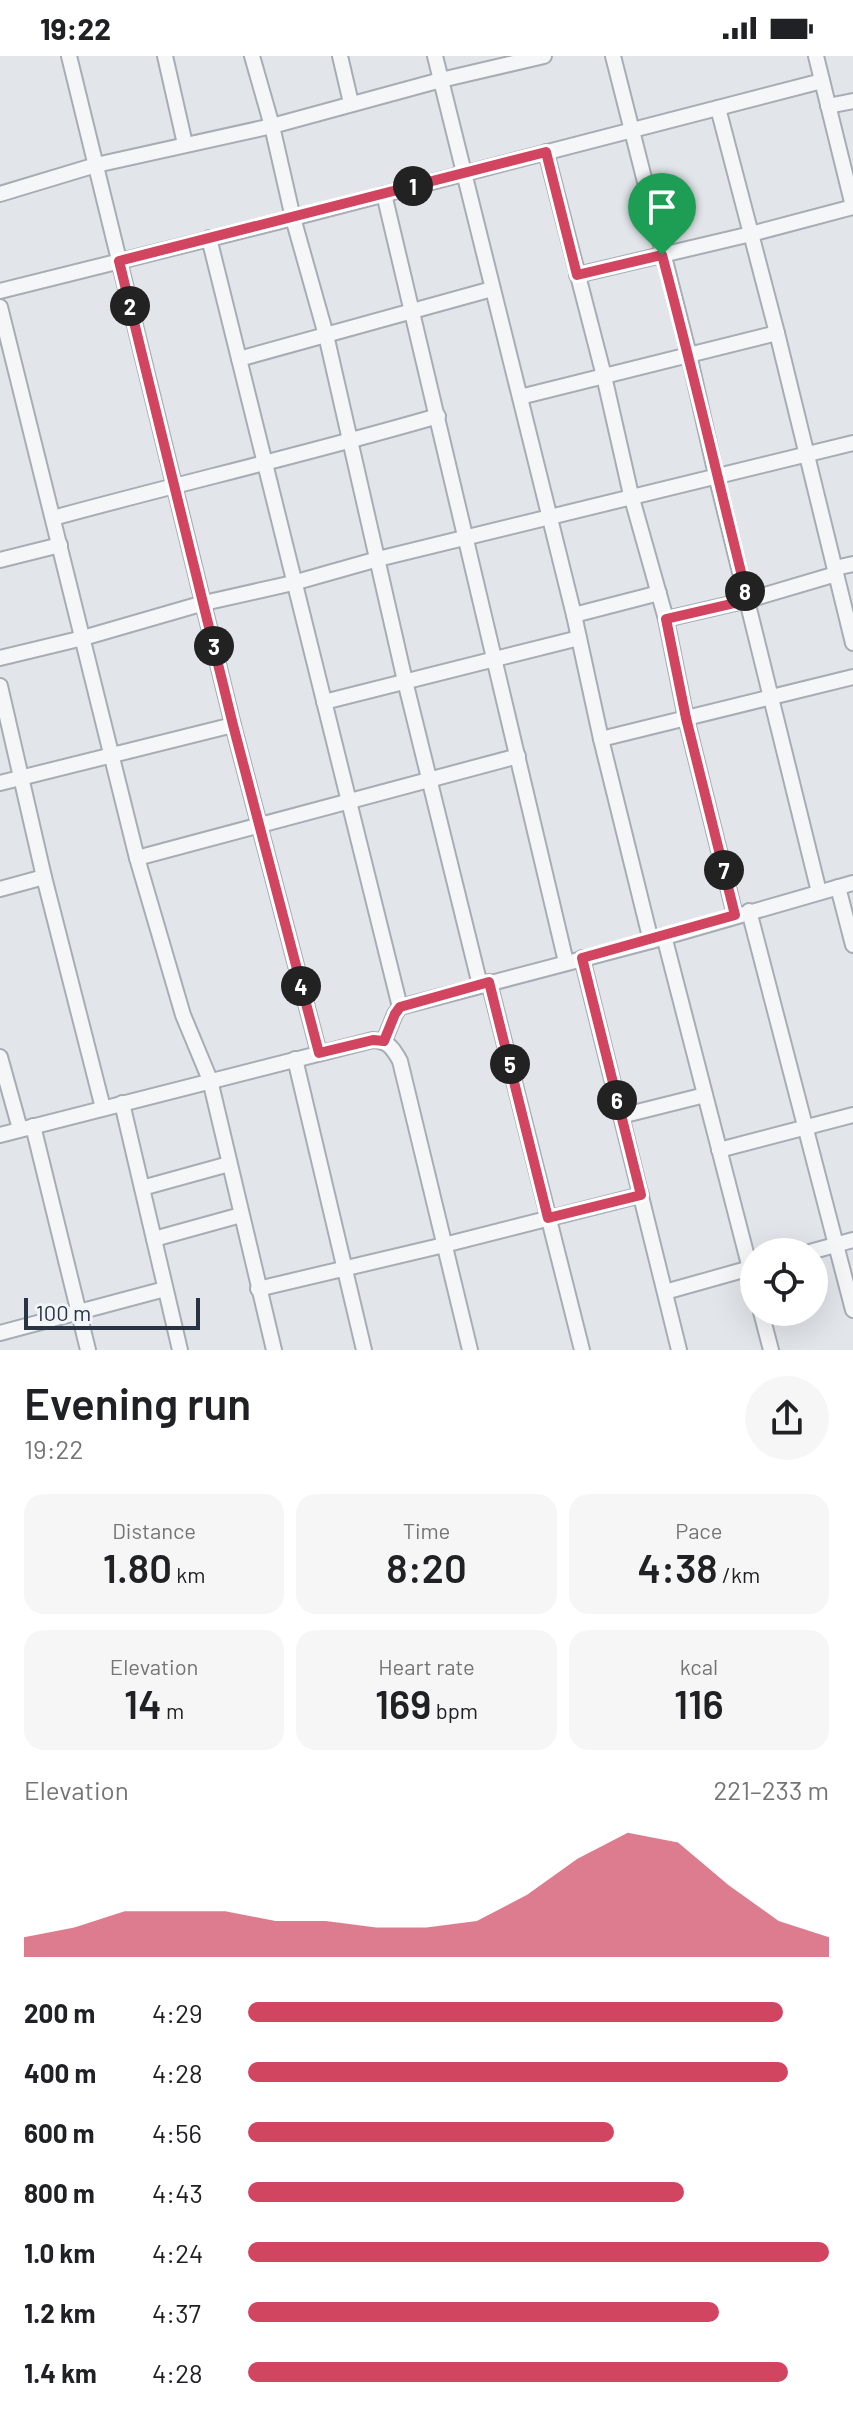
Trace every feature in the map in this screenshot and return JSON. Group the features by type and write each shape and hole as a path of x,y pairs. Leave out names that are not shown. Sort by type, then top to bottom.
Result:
{"street":[{"path":"69,56 233,725 319,1053"},
{"path":"165,56 185,144"},
{"path":"252,56 326,335 430,780 582,1350"},
{"path":"340,56 351,103"},
{"path":"435,56 574,615 601,739 744,1238"},
{"path":"0,194 96,165 272,126 525,58 544,56"},
{"path":"613,56 819,892"},
{"path":"577,275 751,234 853,206 816,56"},
{"path":"0,291 822,81"},
{"path":"828,106 853,101"},
{"path":"718,108 853,643"},
{"path":"546,152 604,376 631,495 666,619 686,718 806,1128 853,1310"},
{"path":"384,194 566,962"},
{"path":"209,238 400,1007"},
{"path":"239,359 492,289"},
{"path":"0,307 137,858 183,1015 210,1080 274,1350"},
{"path":"520,397 777,333"},
{"path":"53,518 438,416"},
{"path":"0,658 631,495 853,443"},
{"path":"0,560 60,545"},
{"path":"666,619 748,600 853,564"},
{"path":"574,615 659,593"},
{"path":"324,702 579,638"},
{"path":"601,739 853,677"},
{"path":"0,686 44,877 103,1108"},
{"path":"0,783 233,725"},
{"path":"137,858 518,756"},
{"path":"0,889 44,877"},
{"path":"384,1041 400,1007 846,885 853,945"},
{"path":"582,958 679,1350"},
{"path":"0,1135 319,1053 373,1040 384,1041 400,1061 470,1350"},
{"path":"0,1057 27,1128 88,1350"},
{"path":"295,1059 364,1350"},
{"path":"621,1116 705,1095"},
{"path":"122,1103 180,1350"},
{"path":"719,1150 853,1115"},
{"path":"142,1188 229,1164"},
{"path":"258,1289 641,1195"},
{"path":"154,1239 241,1215"},
{"path":"828,1247 853,1240"},
{"path":"665,1292 740,1271"},
{"path":"0,1333 165,1289"},
{"path":"765,1326 771,1350"}],"route":[{"path":"546,152 577,275 662,255 748,600 666,619 686,718 735,915 582,958 641,1195 548,1218 489,982 400,1007 384,1041 373,1040 319,1053 233,725 119,261 546,152"}]}
